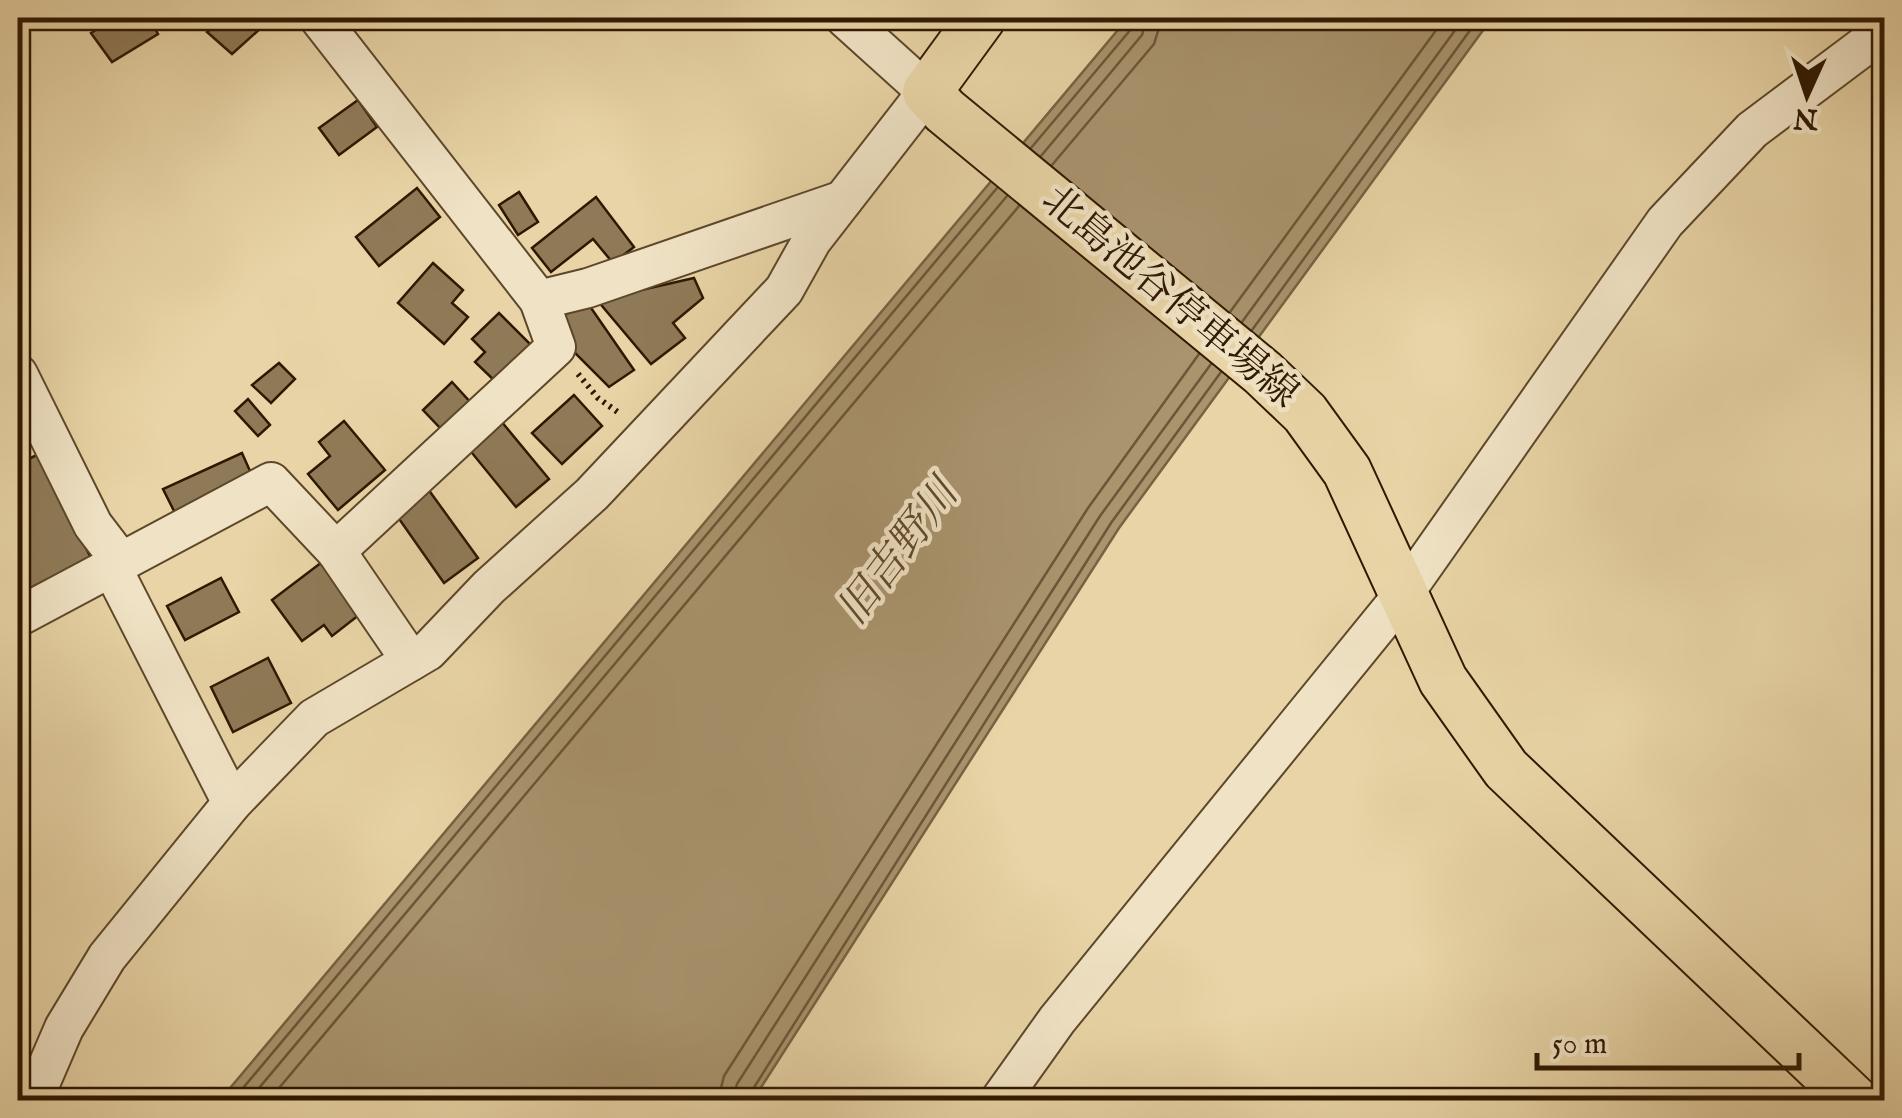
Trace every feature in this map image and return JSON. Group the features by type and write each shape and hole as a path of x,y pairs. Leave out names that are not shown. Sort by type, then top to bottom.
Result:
{"main road":[{"path":"936,101 981,18"},
{"name":"北島池谷停車場線","path":"936,101 1263,372 1304,412 1348,470 1443,680 1506,769 1854,1100"}],"street":[{"path":"319,18 539,300 556,347 336,551"},
{"path":"33,1100 64,1028 107,957 232,803 314,718 428,651 488,586 592,494 784,290 812,240 843,200 936,101 845,18"},
{"path":"1000,1100 1056,1020 1402,596 1665,222 1752,130 1884,31"},
{"path":"539,300 588,288 843,200"},
{"path":"18,374 232,803"},
{"path":"18,616 271,482 336,551 411,661"}],"path":[{"path":"556,347 598,398 648,434"}],"water":[{"name":"旧吉野川","path":"1128,18 1492,18 1119,528 753,1100 220,1100"}],"building":[{"path":"116,18 149,18 158,34 112,62 91,33"},
{"path":"224,18 272,18 232,54 207,32"},
{"path":"358,100 377,127 339,155 319,128"},
{"path":"417,188 440,217 379,266 356,237"},
{"path":"519,192 538,222 518,235 499,205"},
{"path":"596,197 634,247 613,263 593,239 551,272 532,248"},
{"path":"433,263 463,290 452,303 468,317 444,344 398,303"},
{"path":"694,278 703,298 673,323 685,338 651,364 597,300"},
{"path":"589,305 634,370 609,387 569,347 563,315"},
{"path":"499,313 535,349 499,385 475,362 485,352 472,339"},
{"path":"279,363 295,379 271,403 252,385"},
{"path":"452,382 472,404 443,431 423,410"},
{"path":"574,395 602,426 562,464 532,433"},
{"path":"248,399 270,425 258,436 235,411"},
{"path":"344,421 385,470 338,510 308,474 330,456 319,442"},
{"path":"501,421 549,479 516,507 468,448"},
{"path":"242,453 254,480 176,515 163,489"},
{"path":"39,454 91,558 18,594 18,464"},
{"path":"428,489 478,558 444,583 395,513"},
{"path":"326,559 364,611 332,636 324,625 302,641 272,600"},
{"path":"221,578 239,612 185,640 167,606"},
{"path":"268,658 291,703 233,732 211,687"}]}
